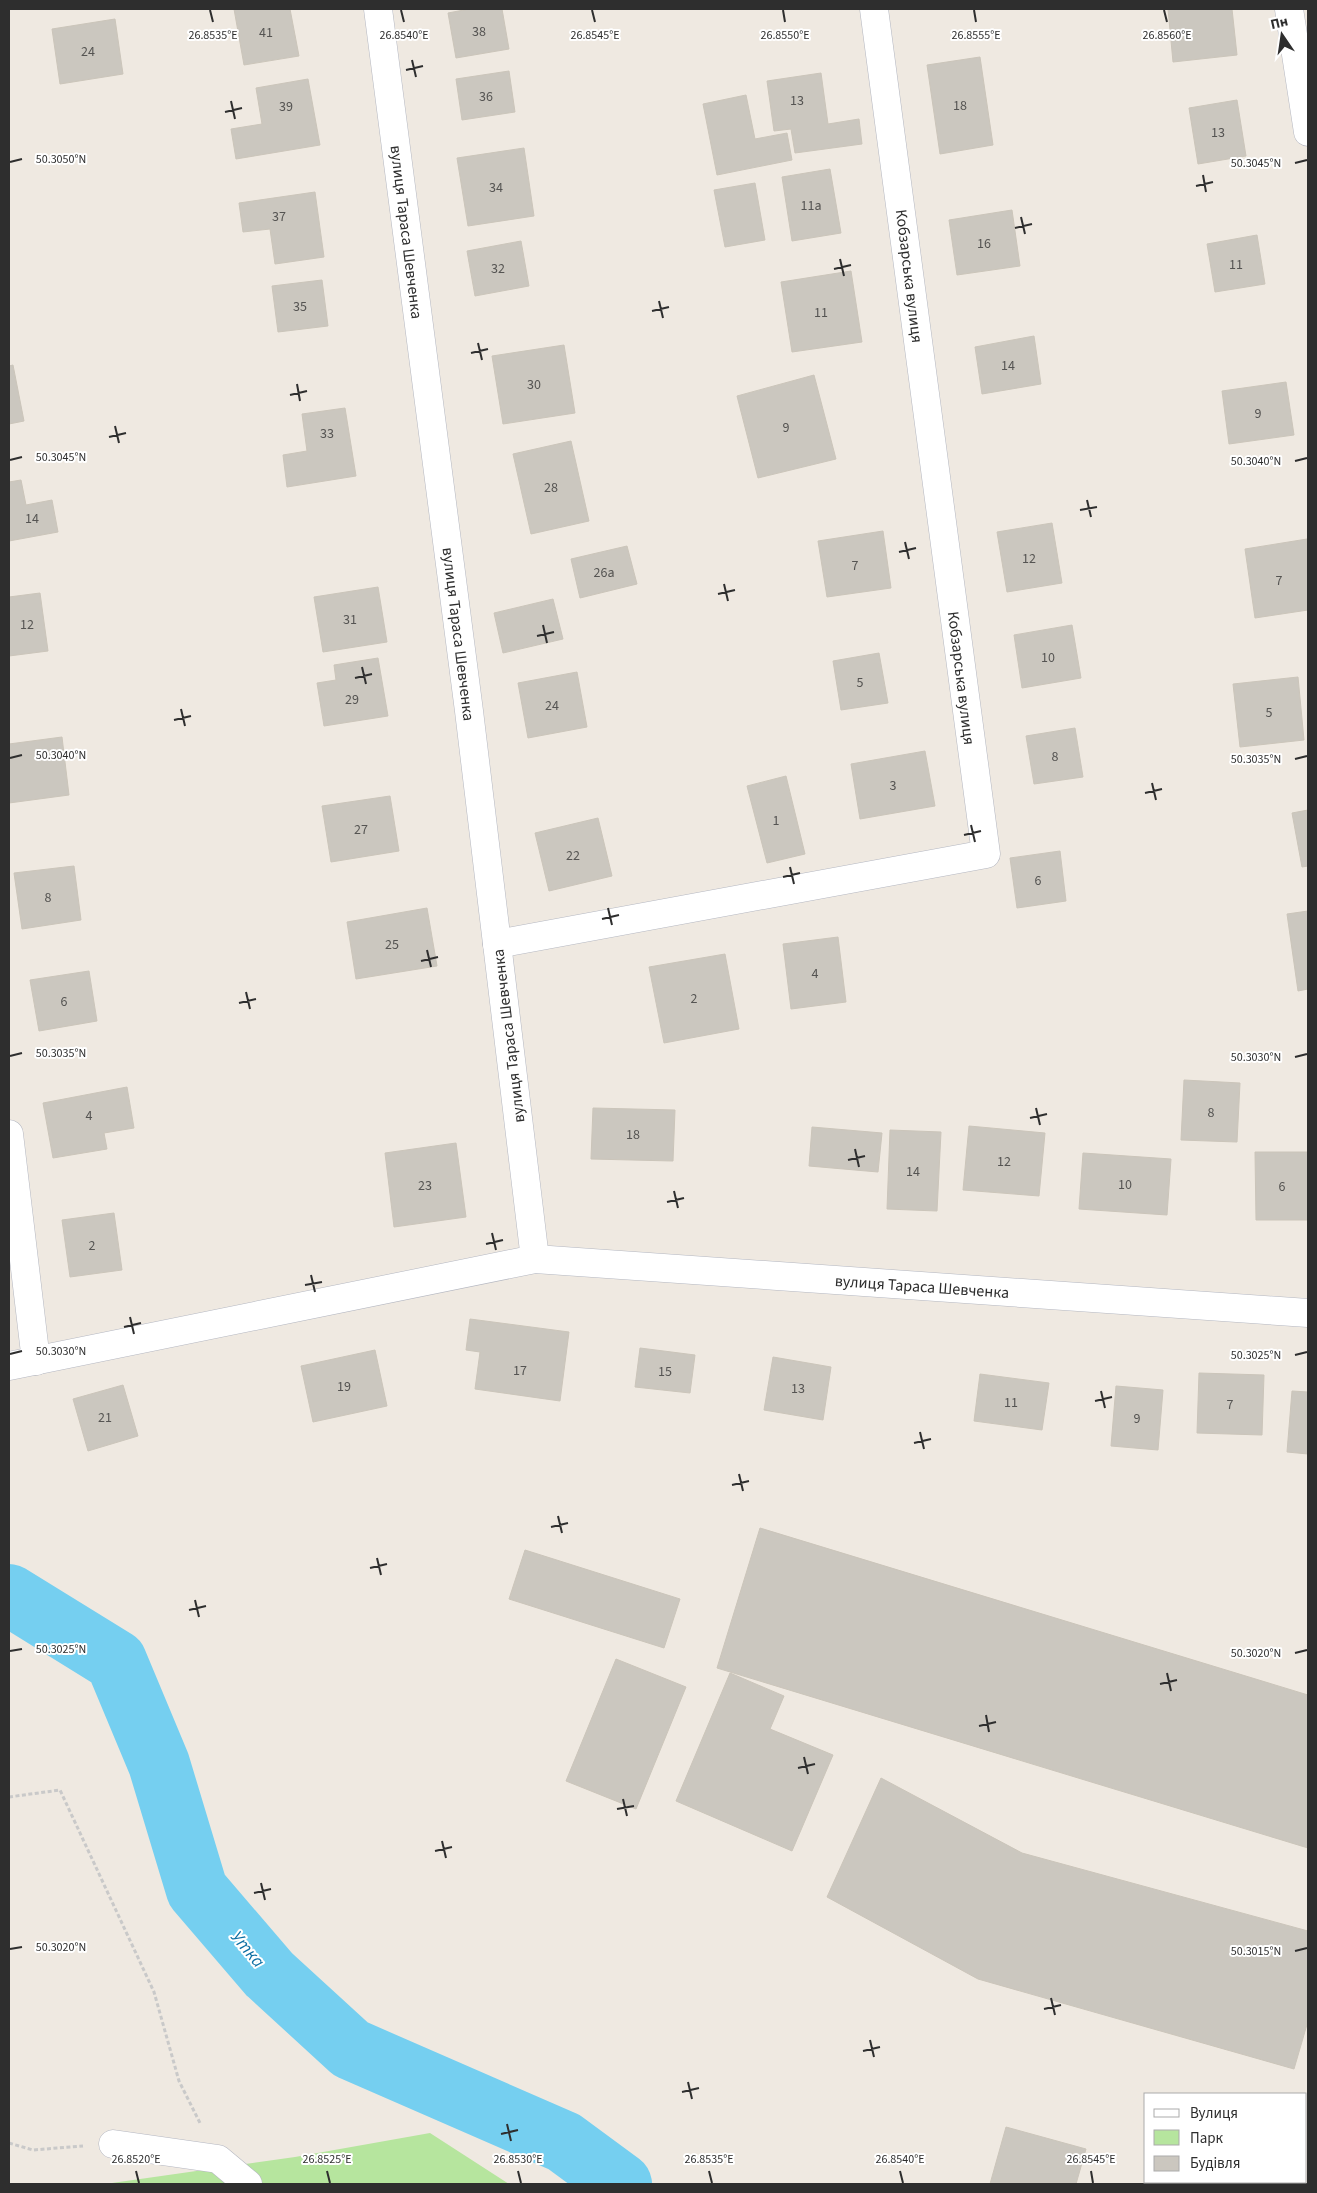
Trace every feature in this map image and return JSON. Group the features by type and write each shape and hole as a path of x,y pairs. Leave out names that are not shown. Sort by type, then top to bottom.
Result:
{"street":[{"name":"вулиця Тараса Шевченка","path":"378,9 470,720 535,1259"},
{"name":"Кобзарська вулиця","path":"497,944 986,854 874,9"},
{"path":"1288,9 1308,132"},
{"path":"9,1134 36,1361"},
{"name":"вулиця Тараса Шевченка","path":"9,1366 535,1259 1308,1313"},
{"path":"113,2144 218,2159 248,2184"}],"path":[{"path":"9,1796 60,1790 154,1992 179,2081 218,2159"},
{"path":"9,2143 33,2150 113,2144"}],"green space":[{"path":"430,2133 509,2184 105,2184 295,2157"}],"building":[{"path":"234,9 290,9 299,56 244,65"},
{"path":"469,9 502,9 509,49 456,58 448,13"},
{"path":"1168,9 1232,9 1237,55 1173,62"},
{"path":"115,19 123,74 60,84 52,29"},
{"path":"980,57 993,145 940,154 927,65"},
{"path":"509,71 515,112 462,120 456,79"},
{"path":"821,73 828,124 859,119 862,144 795,153 791,129 774,131 767,81"},
{"path":"308,79 320,145 236,159 231,129 262,124 256,88"},
{"path":"746,95 755,139 787,133 792,160 717,175 703,104"},
{"path":"1237,100 1246,156 1198,164 1189,108"},
{"path":"524,148 534,216 468,226 457,158"},
{"path":"830,169 841,233 792,241 782,177"},
{"path":"755,183 765,240 725,247 714,190"},
{"path":"315,192 324,257 275,264 270,229 243,232 239,203"},
{"path":"1012,210 1020,266 957,275 949,220"},
{"path":"1257,235 1265,284 1215,292 1207,244"},
{"path":"521,241 529,286 475,296 467,251"},
{"path":"851,271 862,342 792,352 781,282"},
{"path":"322,280 328,326 278,332 272,286"},
{"path":"1034,336 1041,384 982,394 975,347"},
{"path":"564,345 575,413 503,424 492,356"},
{"path":"13,365 24,421 9,424 9,366"},
{"path":"814,375 836,459 758,478 737,396"},
{"path":"1286,382 1294,435 1229,444 1222,391"},
{"path":"345,408 356,476 287,487 283,455 307,451 302,414"},
{"path":"571,441 589,521 531,534 513,454"},
{"path":"21,480 26,505 52,500 58,532 9,541 9,482"},
{"path":"1052,523 1062,583 1007,592 997,532"},
{"path":"883,531 891,588 827,597 818,541"},
{"path":"1307,539 1308,610 1255,618 1245,549"},
{"path":"627,546 637,584 580,598 571,559"},
{"path":"378,587 387,642 323,652 314,597"},
{"path":"40,593 48,651 9,656 9,597"},
{"path":"553,599 563,639 503,653 494,613"},
{"path":"1072,625 1081,678 1022,688 1014,635"},
{"path":"879,653 888,703 841,710 833,661"},
{"path":"378,658 388,716 324,726 317,683 336,680 334,665"},
{"path":"577,672 587,727 528,738 518,683"},
{"path":"1298,677 1304,740 1240,747 1233,684"},
{"path":"1075,728 1083,777 1034,784 1026,736"},
{"path":"62,737 69,795 9,803 9,744"},
{"path":"925,751 935,806 860,819 851,764"},
{"path":"786,776 805,854 767,863 747,786"},
{"path":"390,796 399,851 331,862 322,806"},
{"path":"1308,810 1308,866 1302,867 1292,813"},
{"path":"598,818 612,876 549,891 535,833"},
{"path":"1060,851 1066,901 1017,908 1010,858"},
{"path":"74,866 81,920 22,929 14,873"},
{"path":"427,908 437,966 356,979 347,922"},
{"path":"1308,911 1308,989 1298,991 1287,914"},
{"path":"838,937 846,1002 791,1009 783,944"},
{"path":"725,954 739,1029 664,1043 649,967"},
{"path":"89,971 97,1021 39,1031 30,980"},
{"path":"1184,1080 1240,1083 1237,1142 1181,1140"},
{"path":"127,1087 134,1128 104,1133 107,1149 53,1158 43,1103"},
{"path":"593,1108 675,1110 673,1161 591,1159"},
{"path":"969,1126 1045,1133 1039,1196 963,1190"},
{"path":"812,1127 882,1133 878,1172 809,1166"},
{"path":"890,1130 941,1132 937,1211 887,1209"},
{"path":"456,1143 466,1217 394,1227 385,1153"},
{"path":"1255,1152 1308,1152 1308,1220 1256,1220"},
{"path":"1083,1153 1171,1159 1167,1215 1079,1209"},
{"path":"114,1213 122,1270 70,1277 62,1220"},
{"path":"470,1319 569,1332 560,1401 475,1389 480,1352 466,1350"},
{"path":"640,1348 695,1355 690,1393 635,1387"},
{"path":"375,1350 387,1406 313,1422 301,1366"},
{"path":"773,1357 831,1367 823,1420 764,1410"},
{"path":"1199,1373 1264,1375 1262,1435 1197,1433"},
{"path":"980,1374 1049,1383 1042,1430 974,1421"},
{"path":"123,1385 138,1436 88,1451 73,1399"},
{"path":"1116,1386 1163,1390 1158,1450 1111,1446"},
{"path":"1292,1391 1308,1392 1308,1454 1287,1452"},
{"path":"760,1528 1308,1695 1308,1848 717,1668"},
{"path":"525,1550 680,1599 664,1648 509,1599"},
{"path":"616,1659 686,1687 636,1809 566,1781"},
{"path":"730,1673 784,1696 770,1729 833,1755 792,1851 676,1801"},
{"path":"881,1778 1022,1853 1308,1931 1308,2021 1294,2069 978,1979 827,1897"},
{"path":"1006,2127 1086,2149 1076,2184 990,2184"},
{"path":"1222,2183 1227,2184 1172,2184"}],"waterway":[{"name":"Утка","path":"9,1595 116,1661 159,1764 197,1890 269,1974 351,2049 564,2142 621,2184"}]}
